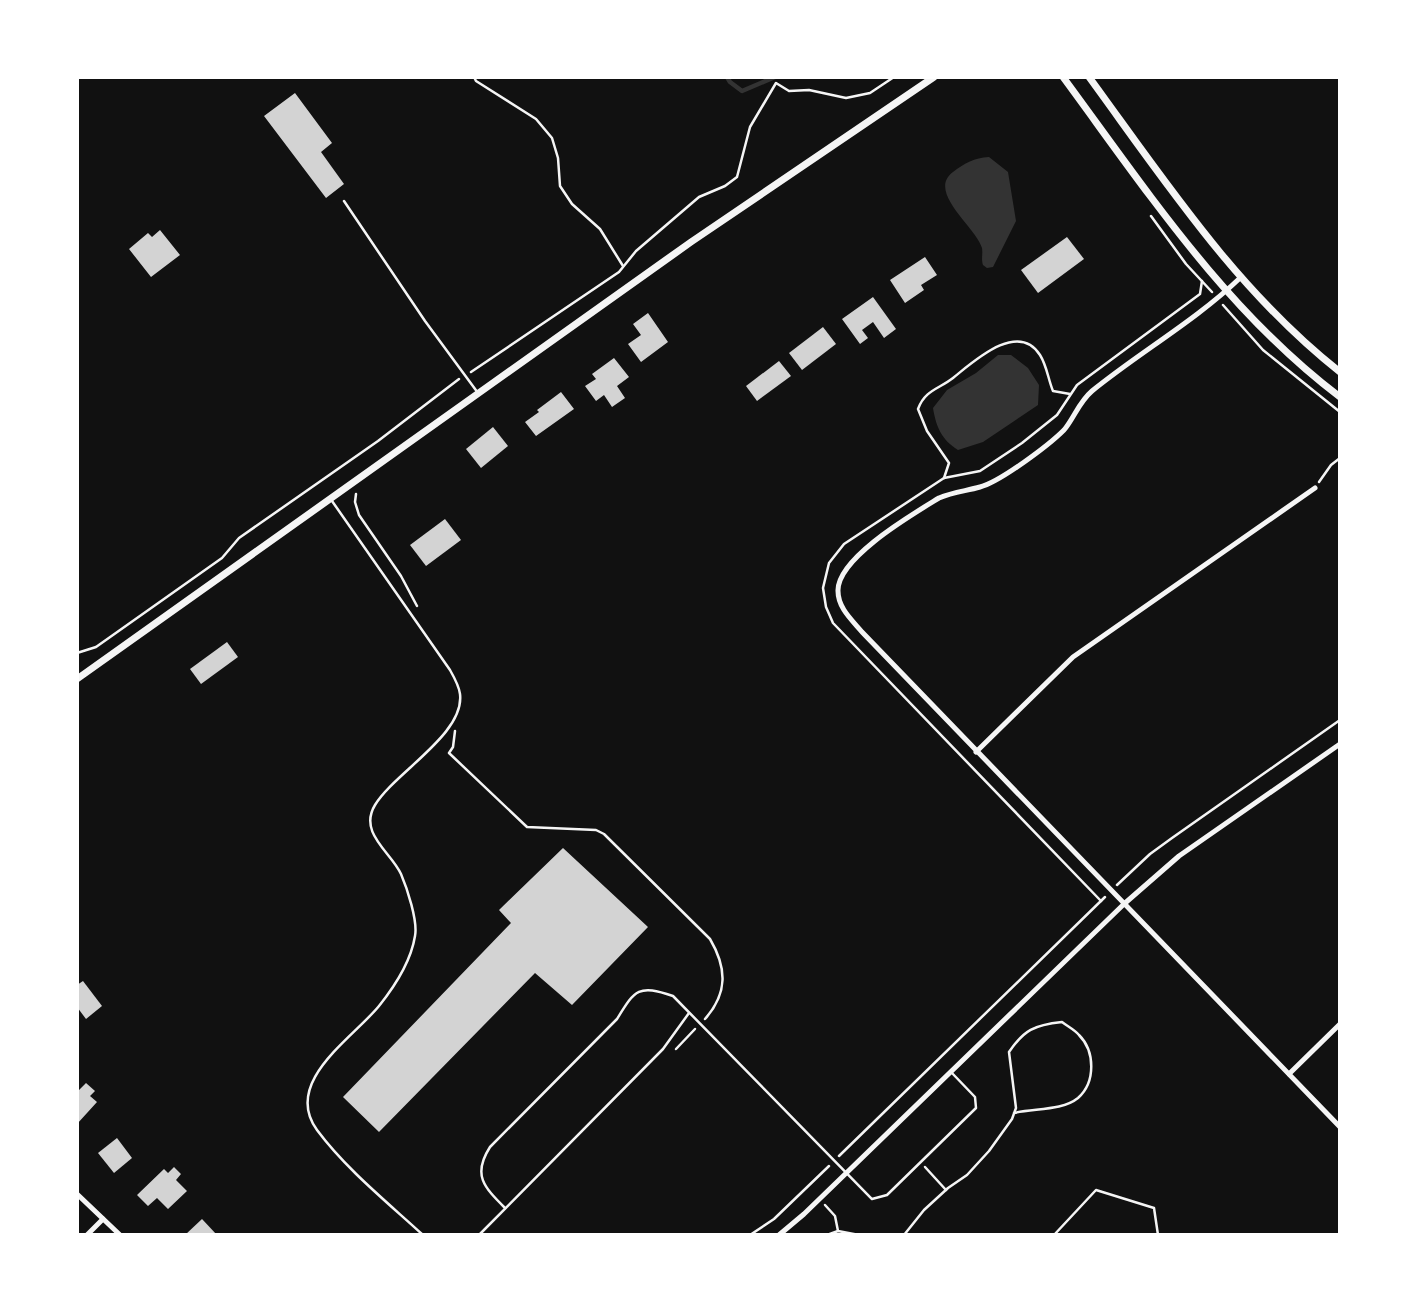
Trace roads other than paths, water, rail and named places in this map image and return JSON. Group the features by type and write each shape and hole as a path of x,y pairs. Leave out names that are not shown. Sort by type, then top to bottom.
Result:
{"street":[{"path":"77,678 691,242 934,77"},
{"path":"1063,77 1226,292 1273,340 1340,397"},
{"path":"1089,77 1211,243 1240,278 1340,372"},
{"path":"1240,278 1171,335 1090,393 1064,429 998,479 982,487 952,492 928,504 856,555 841,577 837,589 844,611 976,752 1340,1127"},
{"path":"976,752 1073,657 1315,488"},
{"path":"779,1235 820,1199 1124,904 1179,856 1340,744"},
{"path":"1289,1074 1340,1024"},
{"path":"77,1194 120,1235"},
{"path":"87,1235 103,1219"}],"lane":[{"path":"344,201 478,393"},
{"path":"330,498 450,670 460,695 459,708 452,723 391,785 374,806 370,819 377,842 400,872 410,900 416,934 400,979 379,1007 318,1069 306,1097 316,1129 348,1164 422,1235"},
{"path":"505,1208 490,1193 481,1178 481,1161 490,1147 617,1019 632,995 651,988 673,996 872,1199 887,1195 976,1108 975,1097 951,1072"},
{"path":"479,1235 663,1049 689,1013"}],"waterway":[{"path":"727,77 742,91 775,77"}]}
